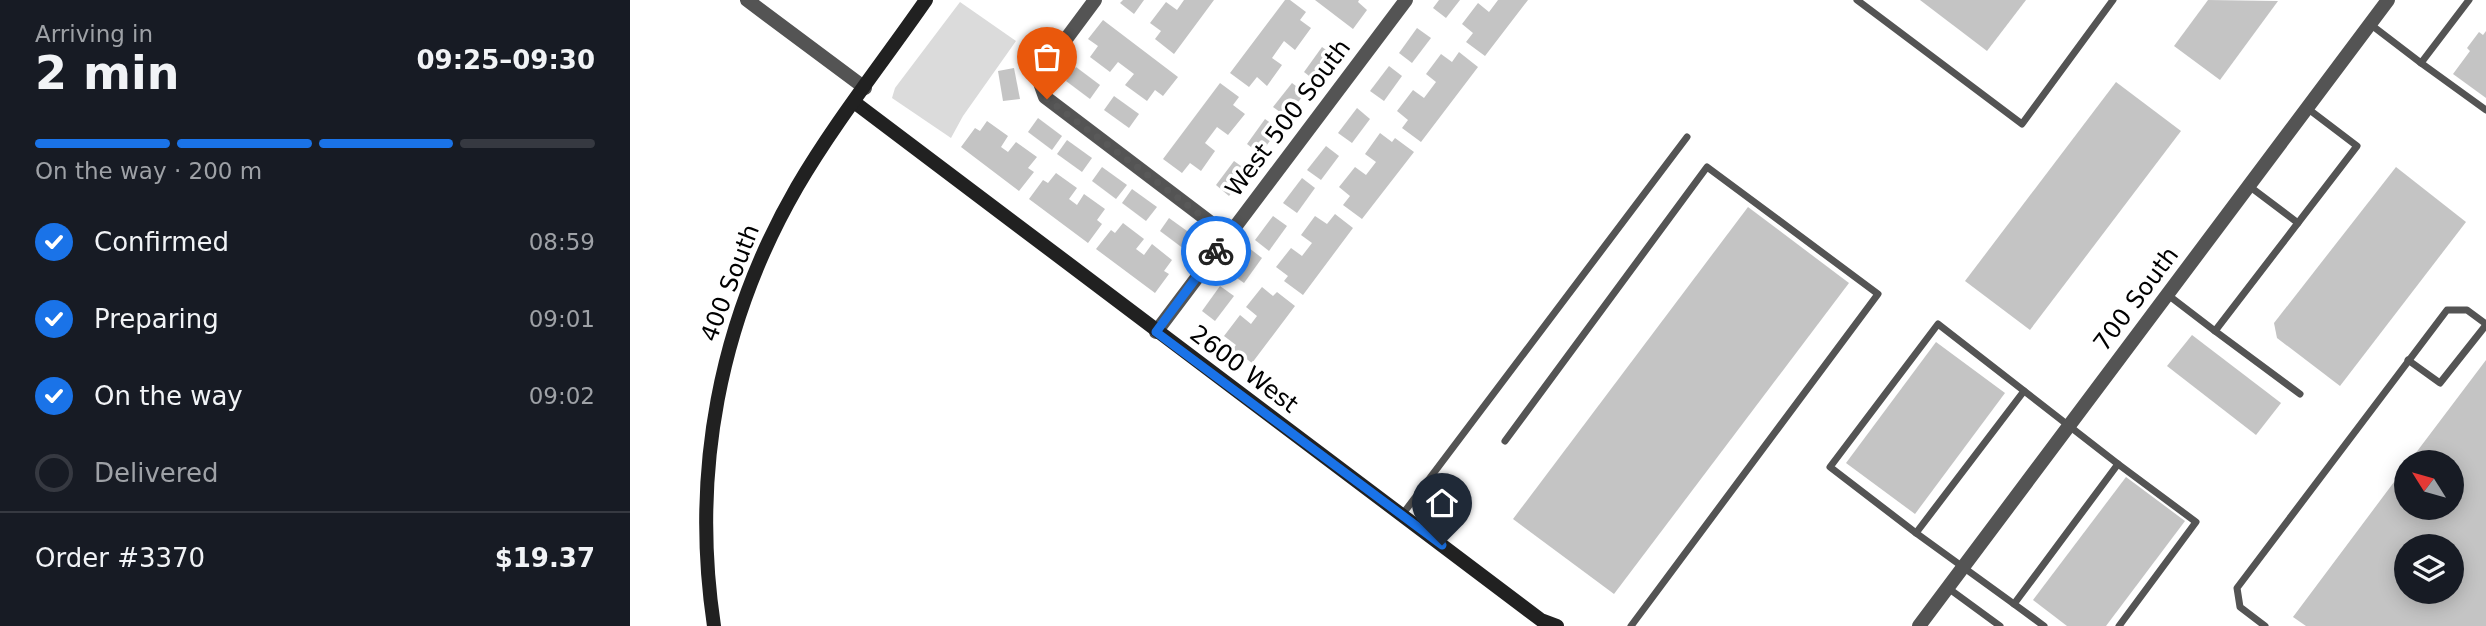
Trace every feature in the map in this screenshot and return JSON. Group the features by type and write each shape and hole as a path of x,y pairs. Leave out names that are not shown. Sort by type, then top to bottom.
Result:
{"street":[{"path":"747,0 865,88"},
{"name":"400 South","path":"715,626 705,542 706,480 712,427 730,340 750,281 772,232 798,186 926,0"},
{"path":"1095,0 1045,66 1040,83 1047,99 1227,235"},
{"name":"West 500 South","path":"1156,332 1406,0"},
{"name":"700 South","path":"1919,626 2388,0"},
{"name":"2600 West","path":"854,102 1543,623 1557,626"}],"lane":[{"path":"1857,0 2022,124 2113,0"},
{"path":"2421,63 2469,0"},
{"path":"2370,24 2486,110"},
{"path":"2215,331 2357,146 2307,108"},
{"path":"1402,515 1687,137"},
{"path":"1506,442 1707,167 1878,294 1631,626"},
{"path":"2249,186 2298,223"},
{"path":"2168,295 2300,394"},
{"path":"2265,626 2240,607 2237,588 2408,360 2446,310 2467,310 2486,325 2440,383 2408,360"},
{"path":"2044,626 1830,467 1938,324 2068,427 2196,522 2119,626"},
{"path":"1916,533 2024,391"},
{"path":"2014,604 2118,464"},
{"path":"1948,588 2000,626"}],"shaded area":[{"path":"960,2 1016,41 963,116 951,138 892,98 895,88"}],"building":[{"path":"1123,0 1144,0 1134,14 1120,3"},
{"path":"1184,0 1214,0 1174,54 1155,39 1161,31 1150,23 1166,2 1177,10"},
{"path":"1285,0 1290,0 1306,12 1300,20 1311,28 1295,50 1284,41 1272,58 1282,65 1267,86 1257,77 1249,87 1230,73"},
{"path":"1315,0 1359,0 1367,10 1353,29"},
{"path":"1439,0 1460,0 1446,18 1433,8"},
{"path":"1498,0 1528,0 1485,56 1466,42 1473,33 1462,24 1478,3 1489,12"},
{"path":"1920,0 2026,0 1987,51"},
{"path":"2208,0 2278,1 2220,80 2174,46"},
{"path":"1103,20 1178,77 1163,96 1155,90 1147,101 1125,85 1134,74 1118,62 1110,72 1090,57 1098,46 1088,39"},
{"path":"1417,28 1431,38 1412,63 1399,53"},
{"path":"2486,31 2486,98 2453,74 2470,51 2467,48 2479,32 2483,35"},
{"path":"1322,47 1336,57 1317,82 1304,72"},
{"path":"1459,52 1478,67 1421,142 1402,128 1408,120 1397,111 1413,90 1424,98 1436,82 1426,74 1441,54 1452,62"},
{"path":"1389,66 1402,76 1384,101 1370,91"},
{"path":"1076,67 1100,85 1090,99 1066,81"},
{"path":"1014,68 1020,99 1003,101 998,71"},
{"path":"2116,82 2181,131 2030,330 1965,281"},
{"path":"1220,83 1239,97 1233,105 1245,114 1228,135 1217,127 1205,143 1215,151 1201,171 1190,163 1182,173 1163,159"},
{"path":"1292,83 1305,93 1287,117 1273,107"},
{"path":"1114,96 1139,114 1129,128 1104,110"},
{"path":"1357,108 1370,119 1352,143 1338,133"},
{"path":"1038,118 1062,136 1052,150 1028,132"},
{"path":"1265,119 1279,129 1260,154 1247,144"},
{"path":"987,121 1008,136 1001,147 1008,152 1016,142 1037,157 1028,168 1034,172 1019,191 961,147 975,128 980,131"},
{"path":"1380,133 1392,142 1395,138 1414,152 1362,219 1343,205 1350,196 1339,187 1355,167 1366,175 1376,162 1365,154"},
{"path":"1067,140 1092,158 1082,172 1057,154"},
{"path":"1326,146 1339,156 1321,180 1307,170"},
{"path":"1234,161 1248,171 1229,196 1216,185"},
{"path":"1102,167 1127,185 1116,199 1092,181"},
{"path":"2396,167 2466,222 2340,386 2277,338 2274,323"},
{"path":"1056,173 1077,188 1069,199 1077,205 1084,194 1105,209 1097,220 1102,224 1088,243 1029,199 1043,180 1048,183"},
{"path":"1302,178 1315,188 1297,213 1283,203"},
{"path":"1132,189 1157,207 1146,221 1122,203"},
{"path":"1748,207 1849,283 1614,594 1513,519"},
{"path":"1335,214 1353,228 1303,295 1284,281 1288,276 1276,267 1291,248 1302,256 1312,243 1301,235 1315,216 1327,224"},
{"path":"1273,216 1287,226 1269,251 1255,240"},
{"path":"1169,218 1194,236 1184,249 1160,231"},
{"path":"1123,223 1144,239 1136,249 1144,255 1152,244 1172,260 1164,271 1169,274 1155,293 1096,249 1111,230 1115,233"},
{"path":"1249,248 1262,258 1244,283 1230,273"},
{"path":"1220,286 1234,296 1215,321 1202,311"},
{"path":"1262,287 1273,296 1277,292 1295,306 1252,363 1233,349 1236,345 1224,336 1240,315 1251,324 1257,316 1246,307"},
{"path":"2192,335 2281,403 2256,435 2167,366"},
{"path":"1936,342 2005,393 1915,514 1846,463"},
{"path":"2486,360 2486,626 2306,626 2293,617 2394,482 2394,520 2464,520 2464,450 2418,450"},
{"path":"2126,477 2185,521 2106,626 2067,626 2033,600"}],"way so far":[{"path":"1047,99 1227,235 1216,251"}],"route":[{"path":"1216,251 1156,332 1442,545"}]}
